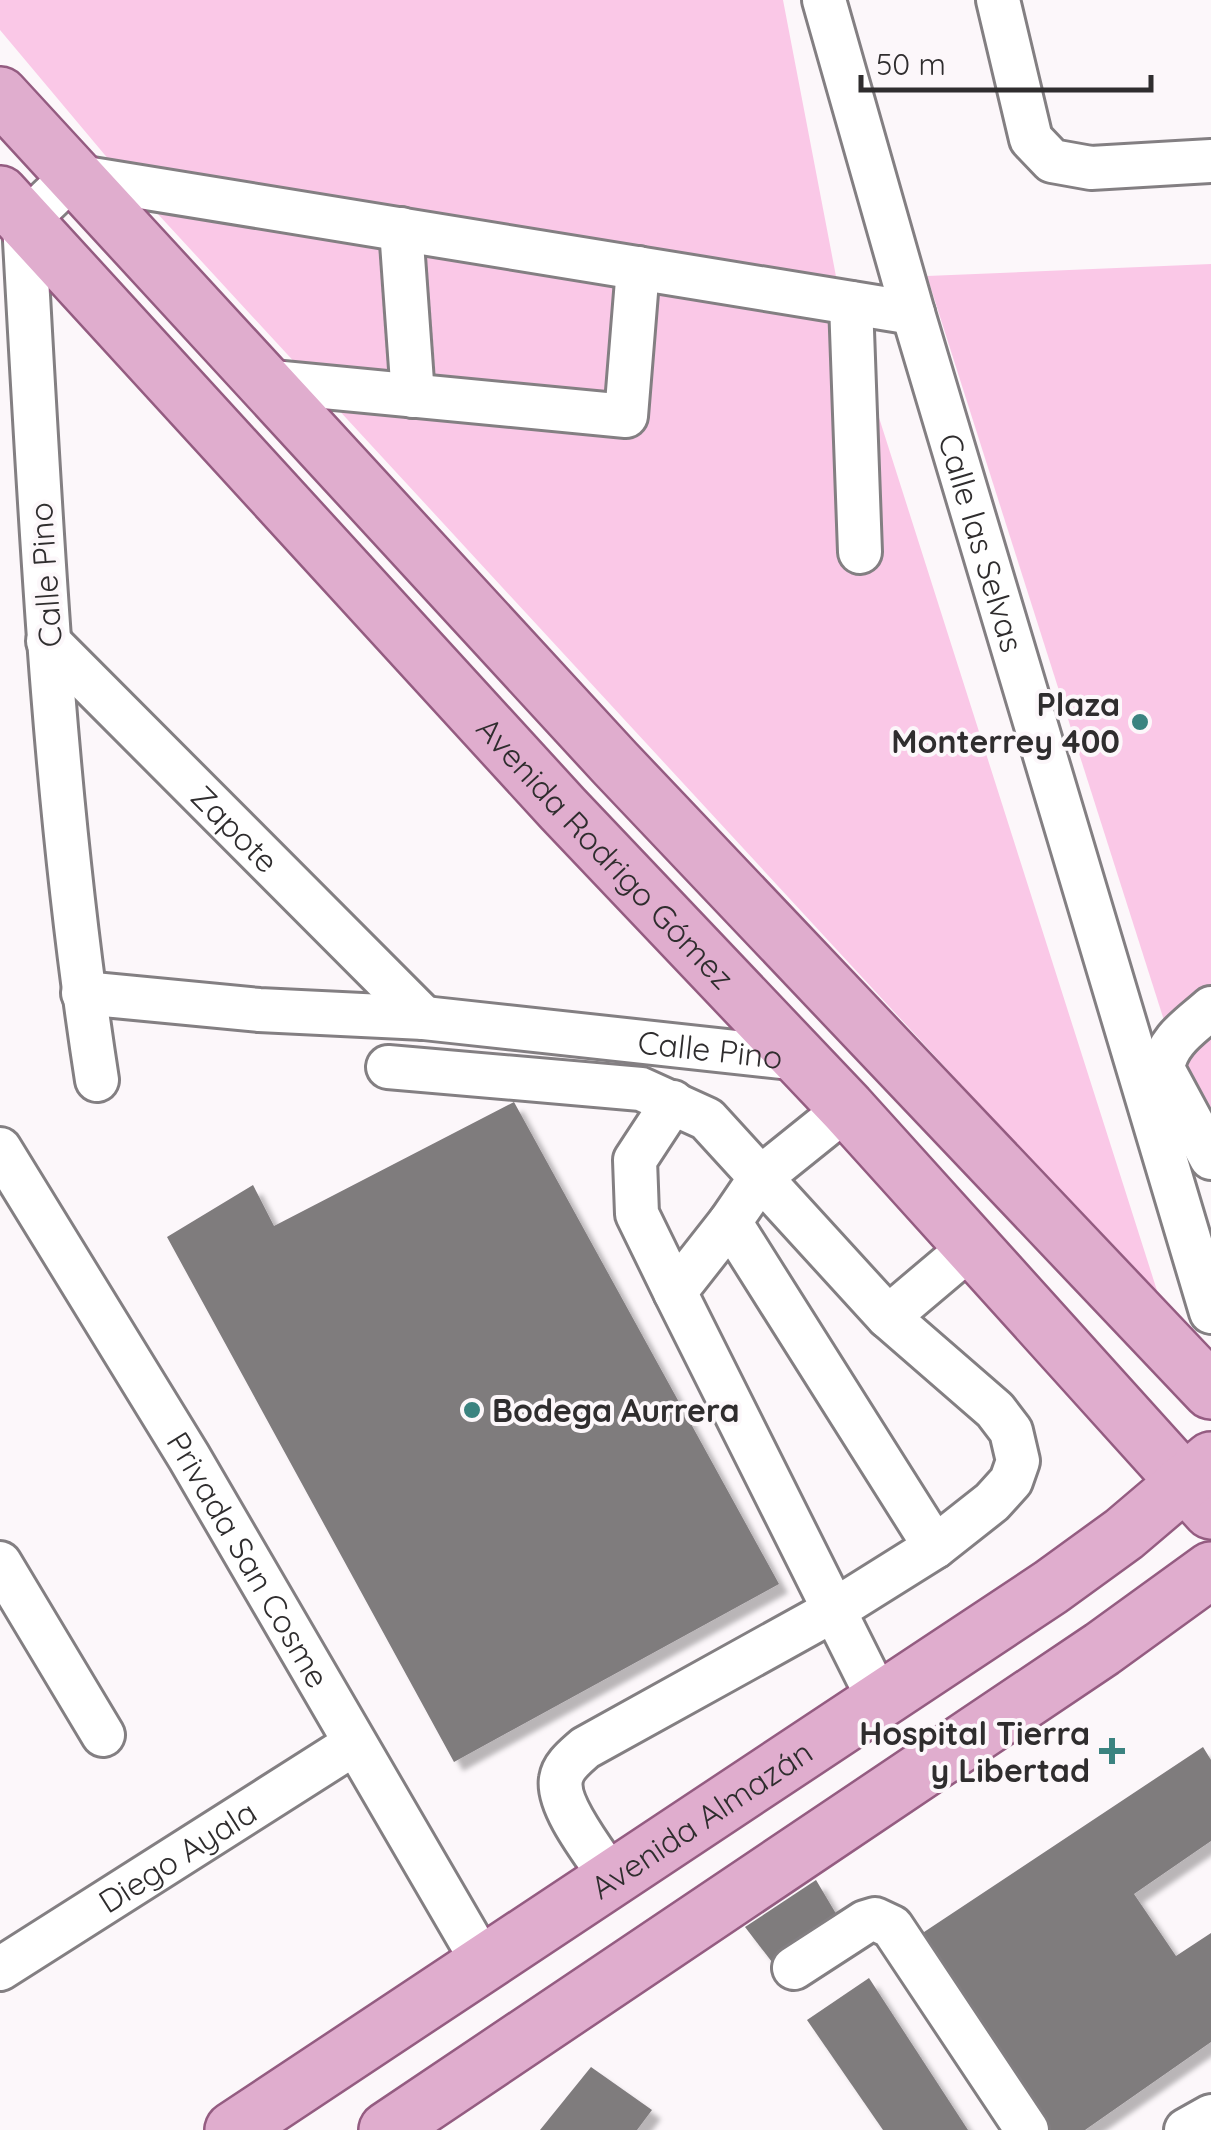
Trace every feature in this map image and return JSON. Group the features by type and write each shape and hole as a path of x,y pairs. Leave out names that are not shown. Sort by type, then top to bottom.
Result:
{"main road":[{"name":"Avenida Rodrigo Gómez","path":"0,95 615,763 1211,1391"},
{"name":"Avenida Rodrigo Gómez","path":"12,209 563,809 847,1108 972,1246 1203,1485"},
{"name":"Avenida Almazán","path":"233,2130 1203,1485"},
{"path":"388,2130 1102,1649 1211,1570"}],"street":[{"name":"Calle las Selvas","path":"824,0 913,313 1151,1063 1204,1264 1211,1312"},
{"path":"998,0 1032,139 1052,161 1090,168 1211,161"},
{"path":"12,209 72,176 913,313"},
{"name":"Calle Pino","path":"12,209 48,640 83,992 97,1080"},
{"path":"400,228 413,396"},
{"path":"262,381 626,416 638,268"},
{"path":"851,303 860,552"},
{"name":"Zapote","path":"48,640 424,1018"},
{"name":"Calle Pino","path":"83,992 260,1010 424,1018 800,1059"},
{"path":"1211,1008 1151,1063 1163,1068 1211,1158"},
{"path":"388,1067 640,1090 707,1119 888,1317 995,1410 1011,1431 1018,1461 1011,1482 935,1547 836,1609 586,1748 572,1760 561,1775 566,1806 612,1879"},
{"path":"673,1102 635,1160 637,1214 880,1702"},
{"path":"675,1292 760,1178 847,1108"},
{"name":"Privada San Cosme","path":"4,1155 188,1458 482,1962"},
{"path":"730,1222 935,1547"},
{"path":"888,1317 972,1246"},
{"path":"0,1562 103,1735"},
{"name":"Diego Ayala","path":"0,1969 354,1744"},
{"path":"794,1968 865,1922 876,1920 892,1927 1027,2130"},
{"path":"1186,2130 1211,2116"}],"shaded area":[{"path":"0,0 783,0 839,292 1160,1300 120,173 0,30"},
{"name":"Plaza Monterrey 400","path":"1211,264 1211,1168 927,276"}],"building":[{"name":"Bodega Aurrera","path":"514,1102 779,1584 454,1762 167,1237 253,1185 274,1226"},
{"path":"1203,1747 1211,1760 1211,1841 1134,1894 1176,1956 1211,1933 1211,2042 1085,2130 1037,2130 912,1940"},
{"path":"816,1880 838,1917 772,1962 745,1927"},
{"path":"869,1978 968,2130 883,2130 807,2020"},
{"path":"591,2067 652,2110 637,2130 540,2130"}],"place":[{"name":"Plaza Monterrey 400","path":"1140,722"},
{"name":"Bodega Aurrera","path":"472,1410"},
{"name":"Hospital Tierra y Libertad","path":"1112,1751"}]}
